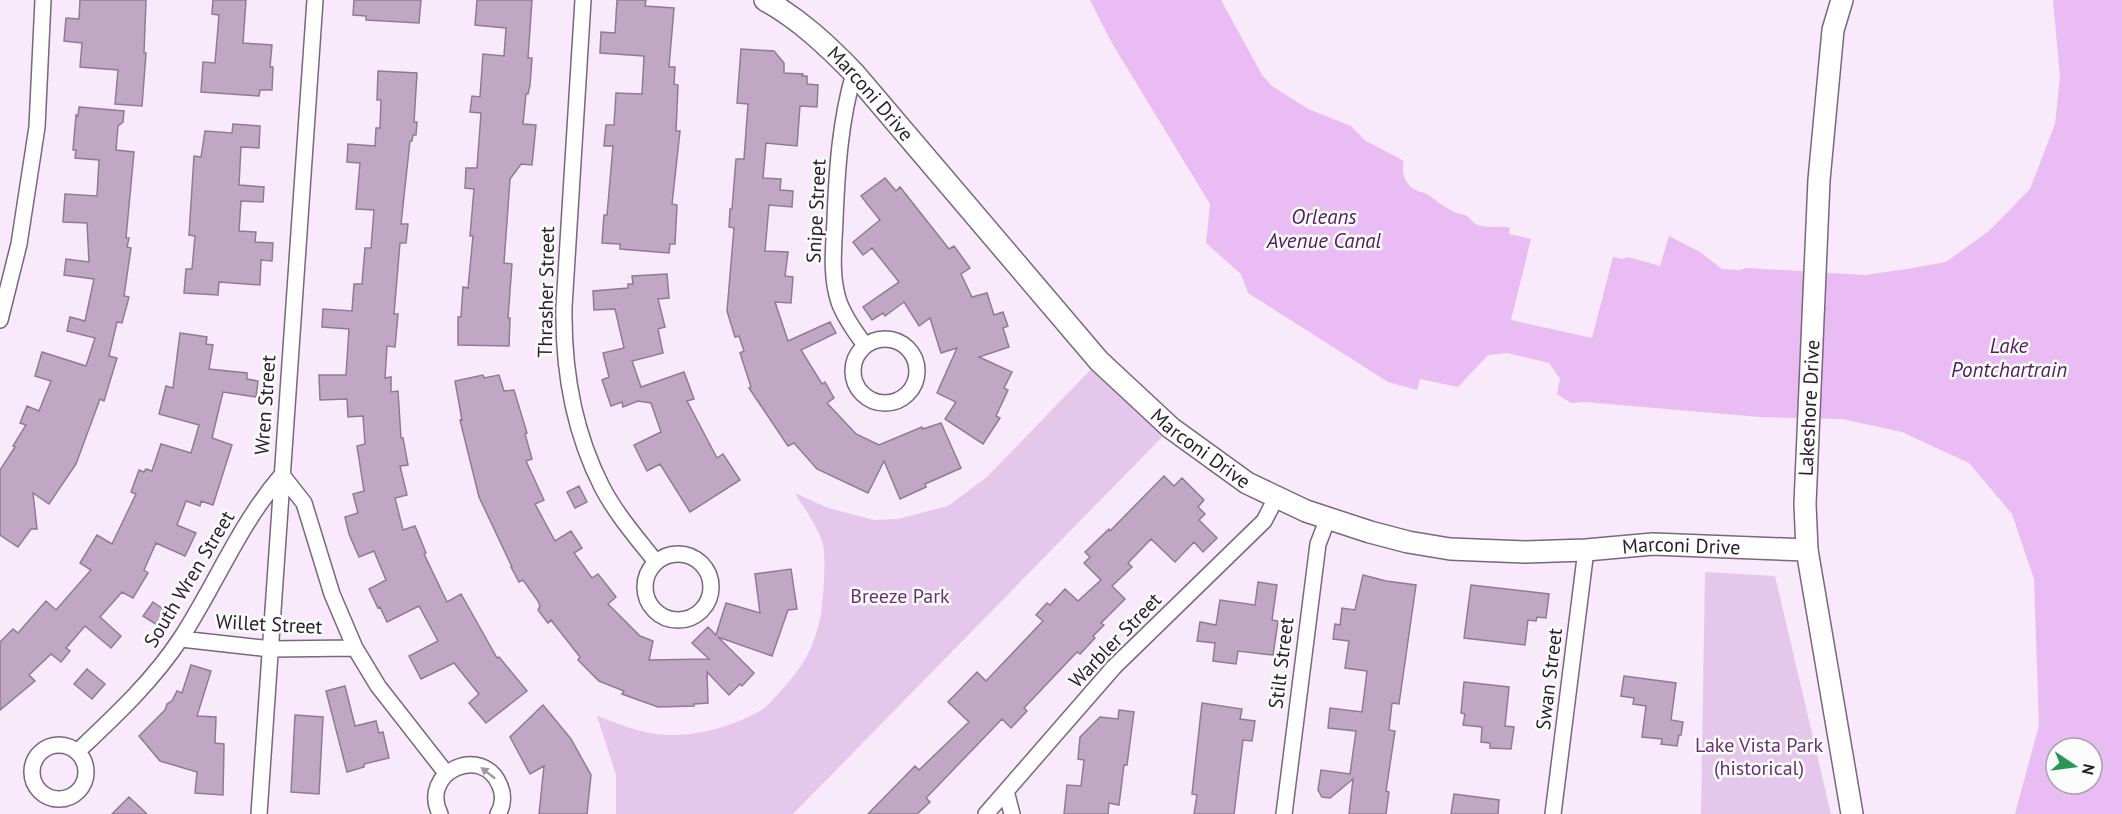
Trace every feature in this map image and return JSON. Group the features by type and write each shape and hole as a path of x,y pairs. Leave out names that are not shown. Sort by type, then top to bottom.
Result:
{"street":[{"path":"0,320 19,244 37,127 43,0"},
{"name":"Wren Street","path":"259,814 315,0"},
{"name":"Thrasher Street","path":"583,0 563,347 578,426 602,488 627,527 656,562"},
{"name":"Marconi Drive","path":"765,0 783,10 823,41 854,74 1099,361 1171,428 1246,483 1276,498 1328,518 1408,542 1450,549 1508,552 1586,550 1653,544 1807,550"},
{"name":"Lakeshore Drive","path":"1842,0 1833,30 1822,146 1804,504 1807,550 1852,814"},
{"name":"Snipe Street","path":"854,74 845,102 833,270 839,302 865,345"},
{"path":"883,339 892,339 909,349 917,366 917,376 914,385 901,400 892,403 873,401 858,389 852,371 854,362 865,345 883,339"},
{"path":"282,475 304,503 332,594 355,648 378,686 446,773"},
{"name":"South Wren Street","path":"76,752 130,701 181,639 262,498 282,475"},
{"name":"Warbler Street","path":"986,814 1114,667 1264,520 1276,498"},
{"name":"Stilt Street","path":"1284,814 1318,543 1328,518"},
{"name":"Swan Street","path":"1553,814 1586,550"},
{"path":"671,555 687,555 695,559 706,570 710,595 707,603 696,615 672,620 651,608 645,590 645,580 649,570 656,562 671,555"},
{"name":"Willet Street","path":"181,639 271,649 355,648"},
{"path":"440,814 436,791 446,773 464,765 483,767 492,773 502,790 498,814"},
{"path":"1006,790 1012,814"}],"green space":[{"name":"Breeze Park","path":"1099,361 1171,428 793,814 616,814 616,775 597,716 649,733 667,735 692,734 716,729 741,720 765,707 801,666 811,648 821,614 824,556 822,541 795,493 828,508 874,520 898,519 948,506 987,477"},
{"name":"Lake Vista Park (historical)","path":"1705,572 1775,576 1831,814 1701,814"}],"water":[{"path":"1090,0 1221,0 1262,75 1272,86 1308,109 1351,126 1366,141 1404,161 1404,177 1408,184 1443,206 1467,216 1478,225 1510,228 1509,234 1531,239 1511,320 1592,338 1613,257 1622,259 1628,257 1660,266 1669,236 1700,252 1722,269 1748,268 1865,275 1946,262 1989,231 2030,189 2055,124 2060,77 2053,0 2122,0 2122,814 2015,814 2039,725 2034,579 2012,514 1969,463 1902,432 1842,419 1760,417 1585,402 1571,403 1557,394 1560,379 1549,363 1507,353 1488,355 1458,387 1420,379 1417,390 1388,382 1248,293 1241,274 1206,243 1210,204 1113,45"}],"building":[{"path":"80,0 146,0 144,53 146,53 142,106 115,104 118,70 80,67 82,43 64,41 66,18 79,19"},
{"path":"213,0 246,0 243,43 272,45 270,67 273,67 272,90 260,90 259,96 201,92 203,62 215,63 219,15 212,14"},
{"path":"354,0 421,0 419,23 366,20 366,16 353,15"},
{"path":"477,0 532,0 528,58 532,58 523,124 536,125 532,165 521,164 510,179 504,263 512,264 508,318 510,318 509,346 458,345 458,317 461,317 463,287 468,288 473,236 470,236 474,189 465,188 466,168 477,168 481,113 470,112 472,96 480,97 483,54 504,56 506,28 475,25"},
{"path":"617,0 646,0 645,6 674,8 669,67 675,67 674,84 678,85 676,131 680,131 672,204 677,205 675,244 670,244 669,253 620,249 620,244 602,243 604,215 607,215 613,146 604,146 606,125 614,125 616,93 642,94 644,56 600,53 601,32 615,33"},
{"path":"741,49 774,51 784,63 784,73 803,74 802,76 807,76 807,84 818,85 817,107 800,106 797,146 766,143 763,178 781,179 780,190 793,191 792,207 769,205 765,251 788,252 785,276 793,277 791,303 775,302 788,341 830,322 836,333 801,350 822,384 825,382 834,398 827,403 856,434 879,445 922,427 923,429 941,423 961,468 925,484 926,487 900,499 884,461 868,493 817,469 794,443 788,446 749,388 751,387 740,353 744,351 739,336 735,337 727,311 734,228 729,227 730,209 732,209 736,159 744,159 748,104 737,103"},
{"path":"378,71 417,73 414,122 417,122 416,135 413,135 410,141 401,224 408,224 406,243 400,243 394,314 398,314 395,347 387,346 385,378 391,377 391,392 398,391 401,438 403,438 408,465 400,466 407,495 395,498 403,530 415,526 426,553 424,554 447,602 461,594 497,658 499,657 527,691 486,723 469,703 479,694 454,663 421,679 409,656 438,641 419,606 387,622 380,607 378,608 369,589 386,580 374,551 359,557 349,534 345,517 358,513 353,494 364,491 357,446 365,444 363,416 348,417 347,399 320,400 319,375 346,375 349,329 322,327 323,309 352,311 354,284 362,284 365,248 371,248 374,210 356,209 360,163 347,162 348,144 375,146 376,128 380,128 381,100 377,100"},
{"path":"79,107 124,111 123,122 118,126 116,150 134,152 126,238 129,238 127,247 131,248 124,296 129,297 122,323 117,322 109,356 117,358 104,401 100,399 76,464 49,504 33,493 37,529 31,529 18,547 0,535 0,470 26,425 20,423 27,406 39,411 51,381 35,376 42,352 86,366 95,338 67,331 70,317 85,321 94,279 64,275 66,259 89,262 87,223 63,222 65,194 97,196 99,160 75,158 76,150 73,150 76,115 78,116"},
{"path":"233,124 260,126 259,148 241,147 239,185 264,187 263,202 241,201 239,231 256,232 255,242 273,243 272,261 261,260 260,285 219,282 218,295 184,293 186,269 192,269 195,236 189,235 194,156 201,157 205,131 232,133"},
{"path":"885,178 896,191 900,187 949,249 954,246 970,268 961,274 972,297 987,293 994,315 1003,312 1008,326 1003,328 1009,347 979,357 1012,372 1004,388 1008,390 996,416 1000,418 983,444 945,419 956,402 937,393 957,348 941,353 930,318 919,326 904,302 885,316 883,313 872,320 863,307 899,282 872,248 863,255 853,242 880,220 861,196"},
{"path":"667,274 669,298 658,299 665,327 658,329 663,353 632,361 641,387 684,372 694,399 687,401 717,458 723,454 740,480 690,512 660,464 647,471 634,445 661,432 651,403 638,401 623,407 622,402 611,406 602,380 609,377 603,353 624,348 615,309 594,310 593,291 628,288 628,284 633,284 632,276"},
{"path":"180,333 207,337 206,344 213,345 209,369 247,373 247,379 258,381 256,397 223,392 212,438 232,445 213,505 201,501 200,506 186,501 177,525 196,533 185,556 156,543 144,570 148,573 133,598 122,592 100,617 121,636 111,648 85,626 66,648 70,651 61,662 51,654 29,675 35,681 0,710 0,642 13,629 18,633 46,601 56,610 91,570 80,563 97,535 112,544 136,494 131,492 139,470 152,471 161,444 191,453 199,425 159,414 166,386 173,388"},
{"path":"483,375 484,378 499,375 504,391 514,390 532,459 526,461 544,500 535,504 555,541 571,531 582,548 574,553 592,578 598,574 616,597 608,604 640,636 653,641 649,660 709,659 692,643 708,627 716,635 726,603 760,613 755,574 791,569 797,609 788,610 772,656 718,637 754,673 742,686 740,684 729,695 707,672 708,703 694,704 694,706 658,707 622,694 624,691 599,681 578,660 580,657 551,620 548,623 538,610 540,606 538,601 523,580 519,582 479,497 460,420 462,420 455,381"},
{"path":"1164,476 1174,486 1182,478 1204,500 1198,507 1205,514 1199,520 1217,538 1203,552 1194,542 1175,562 1151,539 1128,563 1132,567 1112,586 1125,599 1101,623 1104,625 1093,636 1095,638 1080,654 1077,652 1024,708 1027,711 1011,728 1002,719 926,798 930,802 917,814 868,814 915,766 919,770 969,722 948,702 977,672 986,681 1043,621 1036,615 1047,603 1050,605 1065,589 1078,601 1101,580 1084,563 1090,557 1085,552 1109,529 1110,531"},
{"path":"579,486 587,502 575,508 567,492"},
{"path":"1363,575 1416,585 1399,704 1392,703 1389,730 1395,731 1386,791 1389,792 1386,814 1349,814 1353,779 1330,798 1322,797 1318,790 1321,770 1350,774 1356,731 1328,728 1330,708 1362,712 1367,671 1345,668 1349,641 1333,639 1335,624 1340,625 1342,608 1355,610"},
{"path":"1258,582 1277,585 1272,620 1278,621 1273,655 1238,651 1236,664 1213,661 1215,643 1197,641 1200,622 1216,625 1220,600 1255,605"},
{"path":"1471,585 1549,594 1546,618 1537,617 1536,621 1528,620 1525,645 1464,638"},
{"path":"153,602 172,615 162,628 143,616"},
{"path":"191,665 211,671 197,716 216,717 215,743 224,744 223,795 195,793 197,772 160,761 139,736 165,710 177,691 182,693"},
{"path":"87,669 105,684 92,699 74,684"},
{"path":"1624,676 1676,683 1671,720 1683,722 1677,746 1661,744 1662,739 1642,737 1646,706 1633,704 1634,698 1621,696"},
{"path":"1464,682 1509,687 1505,726 1514,727 1511,749 1490,748 1490,743 1481,742 1482,727 1463,725 1465,714 1461,713"},
{"path":"345,686 355,726 376,721 379,733 383,732 389,758 364,764 364,767 347,772 326,691"},
{"path":"1202,703 1242,709 1240,719 1255,721 1252,741 1243,740 1234,814 1194,814 1197,795 1192,794"},
{"path":"543,705 571,739 591,775 587,814 539,814 544,766 530,774 510,737"},
{"path":"1119,710 1134,712 1119,805 1109,803 1108,814 1064,814 1067,785 1081,786 1084,760 1078,759 1080,737 1100,717 1118,719"},
{"path":"295,715 323,717 319,794 291,792"},
{"path":"1454,794 1499,800 1498,814 1451,814"},
{"path":"129,797 147,814 112,814"}],"water label":[{"name":"Orleans Avenue Canal","path":"1324,228"},
{"name":"Lake Pontchartrain","path":"2009,357"}]}
